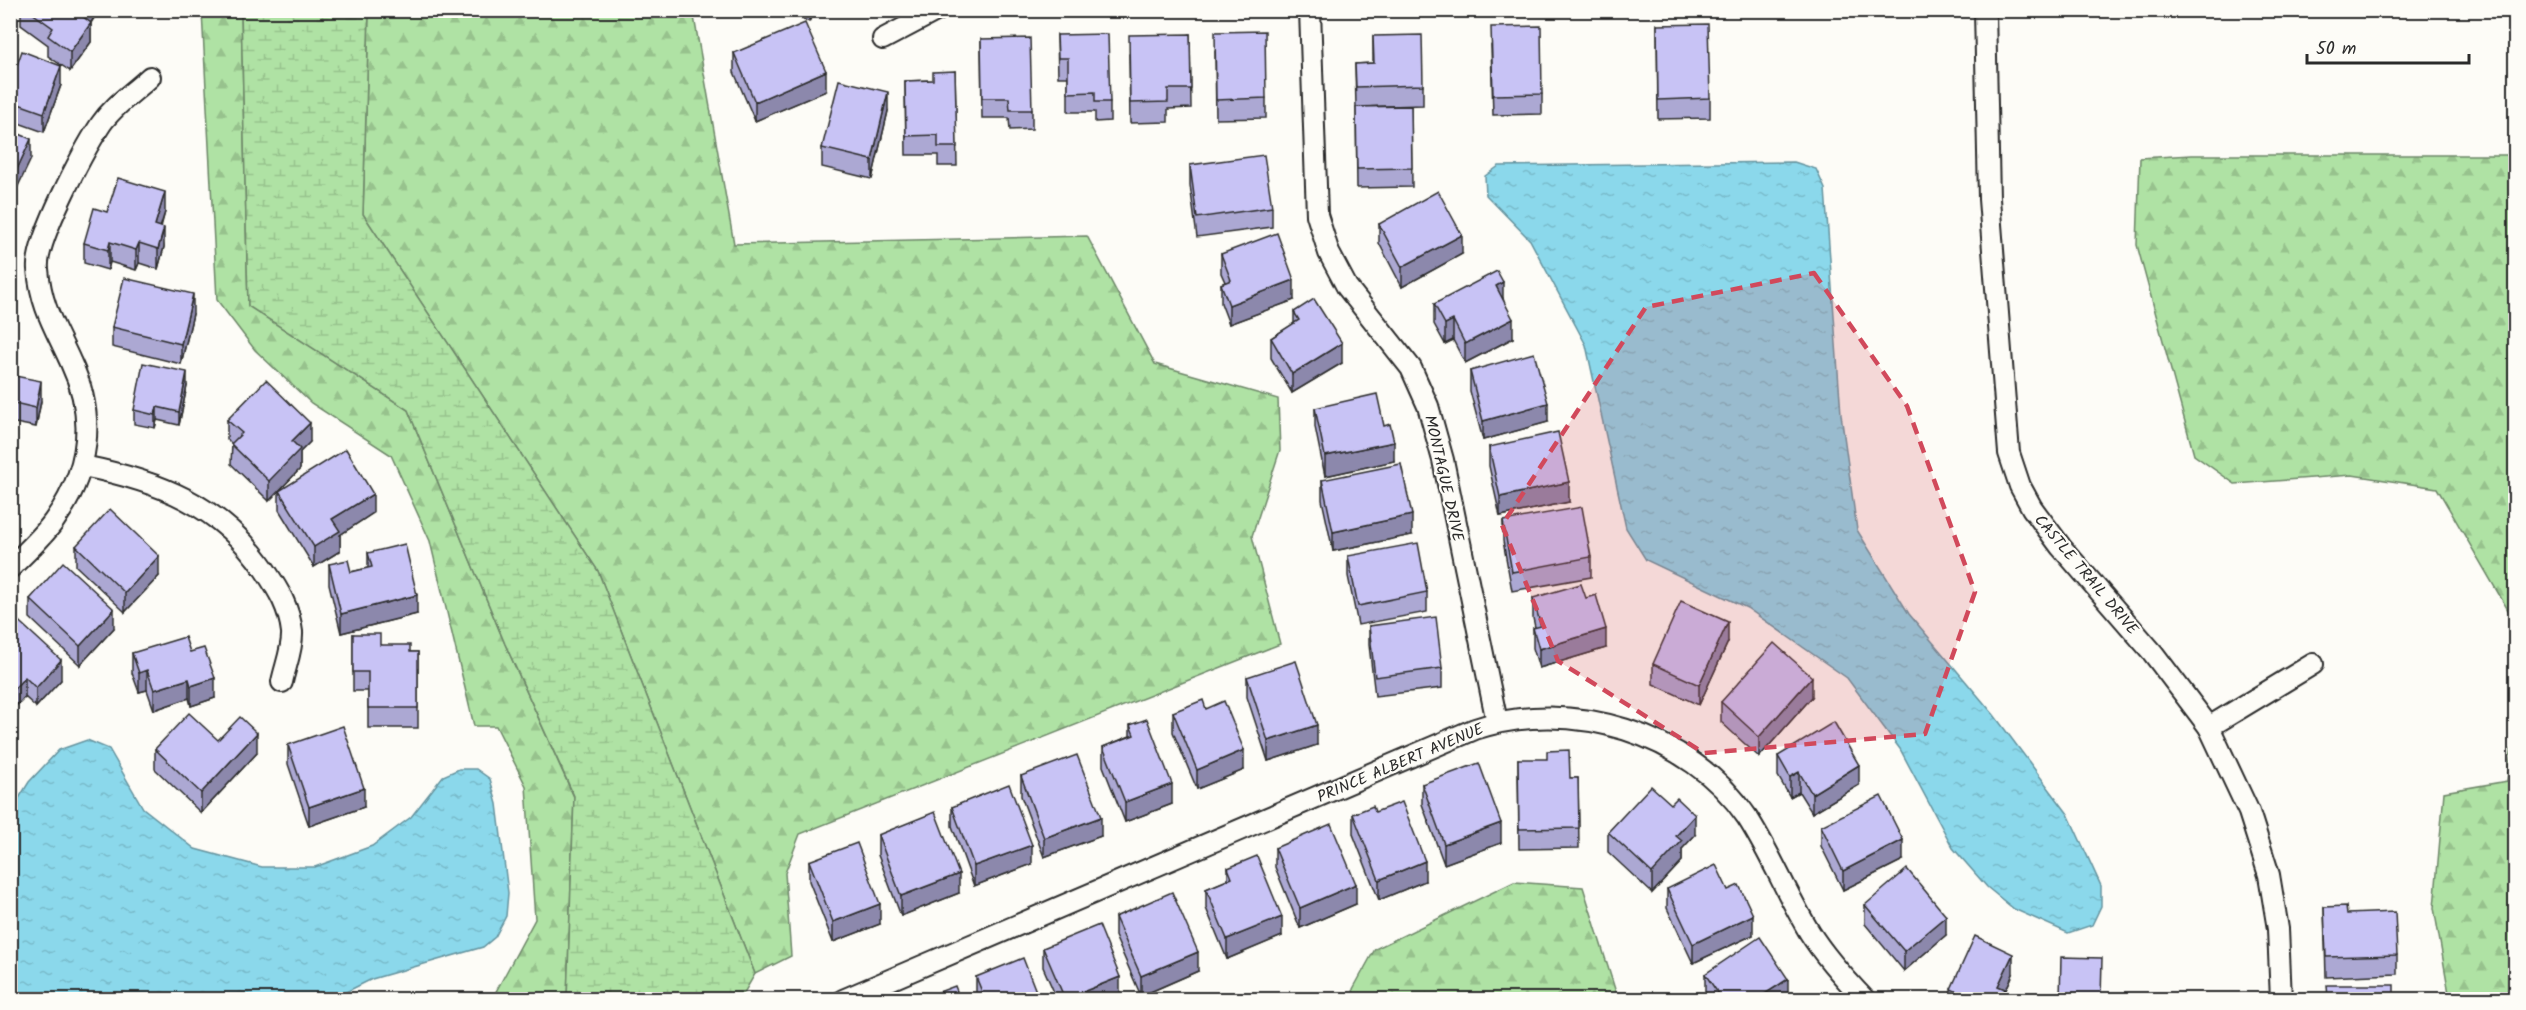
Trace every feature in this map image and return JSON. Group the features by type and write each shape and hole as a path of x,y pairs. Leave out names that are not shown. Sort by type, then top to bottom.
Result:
{"street":[{"path":"883,39 938,10"},
{"name":"MONTAGUE DRIVE","path":"1310,10 1317,215 1329,253 1347,286 1411,368 1428,406 1443,460 1497,722"},
{"name":"CASTLE TRAIL DRIVE","path":"1985,10 1989,199 2009,453 2020,486 2032,508 2061,547 2153,653 2210,727 2248,812 2269,875 2278,929 2281,999"},
{"path":"10,568 54,521 83,466 87,431 86,399 72,363 46,314 37,267 47,227 101,124 119,103 150,77"},
{"path":"83,466 132,476 200,506 249,546 285,600 292,635 282,682"},
{"path":"2210,727 2313,664"},
{"name":"PRINCE ALBERT AVENUE","path":"843,999 1293,806 1497,722 1566,718 1613,724 1661,744 1706,772 1745,815 1768,851 1810,933 1845,979 1865,999"}],"highlighted area":[{"path":"1814,273 1907,406 1975,592 1925,734 1704,753 1558,661 1502,525 1646,307"}],"green space":[{"path":"202,11 241,11 248,305 408,410 505,644 574,797 567,999 492,999 535,919 526,786 496,726 474,726 430,541 391,455 311,403 255,350 217,300"},
{"path":"241,11 369,11 363,214 598,571 755,974 744,993 723,1000 567,999 574,796 505,644 408,410 248,306"},
{"path":"369,11 693,11 734,244 1087,236 1155,364 1278,399 1280,450 1252,536 1280,644 800,834 785,873 791,956 755,974 598,571 363,214"},
{"path":"2192,155 2515,155 2515,622 2437,488 2352,475 2235,484 2194,455 2137,245 2140,158"},
{"path":"2515,725 2515,999 2450,999 2434,908 2444,792 2507,781"},
{"path":"1514,882 1583,887 1618,999 1355,999 1353,989 1375,949"}],"water":[{"path":"1794,162 1816,169 1825,189 1841,414 1857,530 1909,614 1994,715 2068,814 2101,886 2101,906 2092,925 2068,933 2014,909 1987,887 1953,848 1900,749 1847,678 1747,608 1646,560 1626,528 1586,345 1530,240 1486,195 1485,176 1499,166"},
{"path":"87,740 109,749 143,808 195,849 262,867 315,867 372,846 411,817 443,776 459,769 476,769 490,779 497,804 508,893 506,916 495,937 483,947 372,979 332,999 11,999 11,811 29,782 59,750"}],"building":[{"path":"28,10 85,10 82,16 91,23 70,52 48,36 53,28"},
{"path":"805,23 826,71 755,102 734,53"},
{"path":"1708,24 1710,98 1658,100 1657,25"},
{"path":"1541,26 1542,94 1493,95 1491,27"},
{"path":"1265,31 1266,98 1216,100 1215,32"},
{"path":"1108,34 1110,102 1095,102 1095,92 1068,93 1068,58 1058,58 1057,35"},
{"path":"1190,34 1191,89 1168,89 1168,102 1130,103 1129,35"},
{"path":"1422,35 1423,85 1356,87 1355,64 1374,63 1373,36"},
{"path":"1030,38 1032,110 1010,110 1009,98 982,98 981,39"},
{"path":"22,51 61,66 44,113 10,101 10,75 13,76"},
{"path":"955,71 957,147 938,147 938,135 906,136 905,81 933,80 933,72"},
{"path":"839,80 888,92 872,160 822,148"},
{"path":"1411,106 1412,168 1357,169 1356,107"},
{"path":"10,130 31,139 10,184"},
{"path":"1264,155 1272,207 1197,218 1190,165"},
{"path":"118,178 165,192 155,225 164,228 158,249 139,243 136,250 110,242 108,250 84,243 94,208 107,212"},
{"path":"1438,191 1462,235 1402,267 1379,224"},
{"path":"1277,233 1294,280 1229,305 1221,284 1231,280 1221,254"},
{"path":"1497,271 1503,282 1496,286 1513,319 1465,344 1453,320 1445,324 1434,304"},
{"path":"124,278 193,294 181,344 112,327"},
{"path":"1314,299 1342,343 1292,374 1271,338 1299,320 1294,312"},
{"path":"1534,353 1548,403 1483,421 1470,371"},
{"path":"143,363 187,372 179,412 157,407 155,415 134,410"},
{"path":"10,375 41,381 36,408 10,402"},
{"path":"266,380 310,423 292,441 300,449 269,481 231,444 242,433 227,420"},
{"path":"1377,394 1384,426 1390,424 1394,442 1325,456 1315,408"},
{"path":"1558,432 1569,482 1500,497 1489,447"},
{"path":"346,449 373,494 332,519 340,531 314,547 279,491"},
{"path":"1401,464 1412,515 1333,532 1322,480"},
{"path":"1582,507 1591,557 1512,572 1503,521"},
{"path":"110,509 159,556 125,593 76,546"},
{"path":"1418,543 1427,592 1358,606 1348,556"},
{"path":"405,544 417,595 341,614 329,564 348,560 351,572 372,567 368,553"},
{"path":"63,562 114,609 80,646 30,599"},
{"path":"1581,584 1586,598 1596,595 1606,629 1539,649 1533,628 1541,626 1533,598"},
{"path":"1681,601 1728,622 1699,685 1653,664"},
{"path":"10,613 61,660 36,688 25,677 10,693"},
{"path":"1436,617 1442,668 1375,677 1369,626"},
{"path":"353,634 380,634 380,645 410,645 410,652 418,652 418,708 368,708 368,672 353,672"},
{"path":"185,637 190,652 204,648 215,678 191,686 189,679 154,690 147,670 139,673 132,653"},
{"path":"1774,643 1812,677 1759,737 1721,702"},
{"path":"1296,661 1317,725 1268,741 1247,677"},
{"path":"1203,700 1206,709 1224,701 1244,750 1197,770 1173,712"},
{"path":"189,713 218,740 240,717 257,733 201,793 155,749"},
{"path":"1147,719 1172,784 1125,802 1103,747 1134,735 1130,725"},
{"path":"1834,722 1859,765 1812,794 1799,772 1790,777 1778,756"},
{"path":"343,726 364,788 309,807 288,745"},
{"path":"1569,750 1570,778 1578,778 1579,828 1519,829 1518,759 1547,759 1547,751"},
{"path":"1077,755 1101,817 1044,838 1021,776"},
{"path":"1479,763 1501,823 1444,844 1422,784"},
{"path":"1009,784 1032,845 974,866 952,807"},
{"path":"1651,786 1671,804 1677,798 1695,815 1676,836 1682,841 1652,873 1608,832"},
{"path":"1881,796 1903,840 1843,871 1821,826"},
{"path":"1402,802 1425,861 1379,880 1353,814 1373,806 1375,812"},
{"path":"935,812 959,874 901,896 878,835"},
{"path":"1331,824 1356,884 1300,908 1275,848"},
{"path":"857,843 880,904 833,922 809,861"},
{"path":"1257,856 1282,917 1227,939 1206,889 1232,878 1228,868"},
{"path":"1716,865 1728,890 1739,885 1753,915 1693,944 1667,889"},
{"path":"1907,869 1946,916 1904,951 1865,905"},
{"path":"1172,892 1198,952 1141,976 1115,917"},
{"path":"2346,906 2347,914 2395,912 2397,955 2326,957 2324,907"},
{"path":"1099,925 1120,977 1065,999 1043,948"},
{"path":"1975,936 2013,954 1998,986 2005,989 2000,999 1973,999 1951,989"},
{"path":"1760,937 1788,979 1757,999 1722,999 1705,974"},
{"path":"2061,957 2102,958 2101,999 2060,999"},
{"path":"1023,958 1039,999 985,999 976,977"},
{"path":"2327,985 2394,985 2394,999 2328,999"},
{"path":"955,986 960,999 923,999 923,998"}]}
